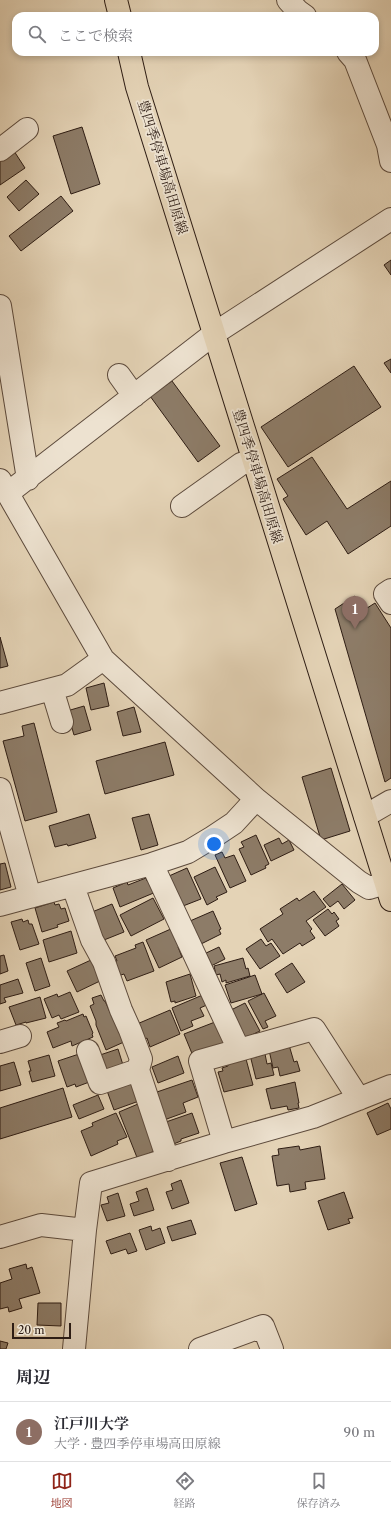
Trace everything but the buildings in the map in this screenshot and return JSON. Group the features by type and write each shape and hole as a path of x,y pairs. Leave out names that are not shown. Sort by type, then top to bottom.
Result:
{"main road":[{"path":"116,0 119,12"},
{"name":"豊四季停車場高田原線","path":"130,56 137,86 215,333 253,461 365,816 387,879"}],"street":[{"path":"288,0 299,12"},
{"path":"352,56 356,60 388,145 391,161"},
{"path":"0,150 28,129"},
{"path":"387,879 369,888 360,882 256,799 102,659 4,486 28,479 54,453 134,396 215,333 391,219"},
{"path":"0,306 28,479"},
{"path":"119,375 134,396"},
{"path":"182,506 240,464 253,461"},
{"path":"391,590 386,594 391,603"},
{"path":"0,703 67,685 102,659"},
{"path":"52,689 62,722"},
{"path":"0,789 30,897"},
{"path":"0,906 152,864 188,852 213,838 234,823 256,799"},
{"path":"365,816 391,801"},
{"path":"152,864 239,1050"},
{"path":"73,886 92,940 104,962 121,1010 141,1059 138,1070 168,1160"},
{"path":"224,1142 200,1061 314,1029 360,1099"},
{"path":"88,1051 100,1083 138,1070"},
{"path":"74,1349 91,1182 313,1117 391,1086"},
{"path":"0,1237 41,1225 85,1230"},
{"path":"200,1349 263,1326 272,1349"}],"place":[{"name":"江戸川大学","path":"355,629"}]}
